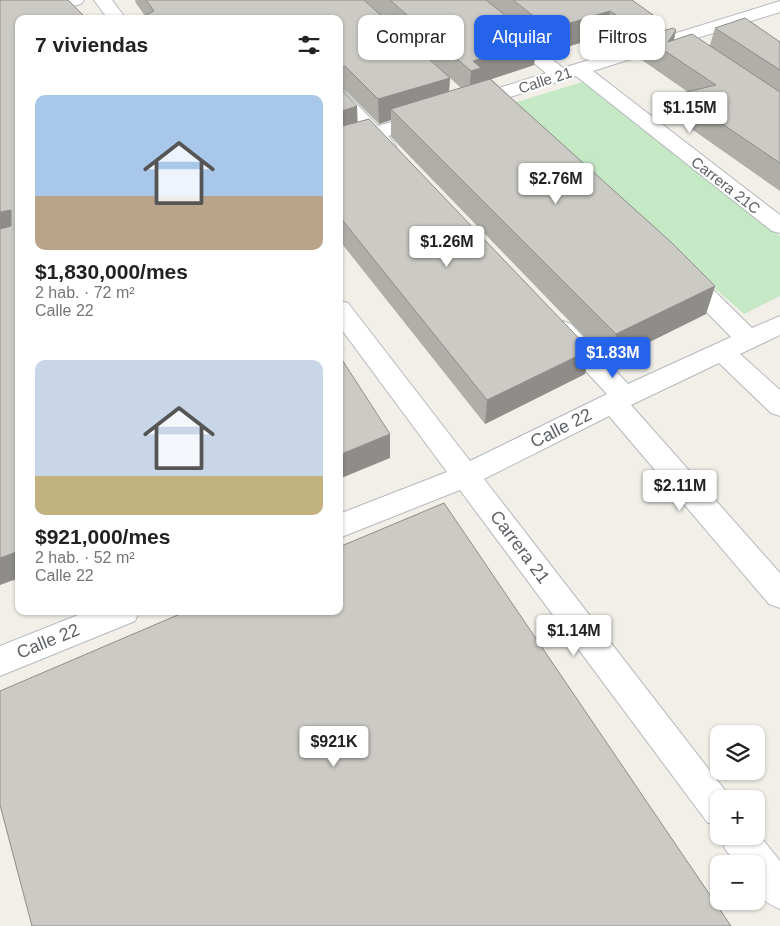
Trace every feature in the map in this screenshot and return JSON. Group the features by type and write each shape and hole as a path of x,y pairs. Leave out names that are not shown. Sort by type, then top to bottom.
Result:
{"street":[{"path":"0,18 75,0"},
{"path":"103,0 115,15"},
{"name":"Carrera 21C","path":"468,0 780,226"},
{"name":"Calle 21","path":"665,37 773,7"},
{"path":"665,37 693,49"},
{"name":"Calle 21","path":"343,144 454,104 492,97 602,60"},
{"path":"492,97 513,116"},
{"path":"343,101 401,162"},
{"path":"666,258 748,340"},
{"name":"Carrera 21","path":"343,314 710,798"},
{"path":"547,314 780,595"},
{"name":"Calle 22","path":"343,524 466,476 619,399 780,325"},
{"path":"722,352 780,406"},
{"name":"Calle 22","path":"0,661 114,615"},
{"path":"745,845 780,891"}],"green space":[{"path":"582,82 780,236 780,296 744,314 507,105"}],"building":[{"path":"0,0 68,0 83,15 15,15 15,552 0,558 0,229 11,226 11,210 0,212"},
{"path":"146,0 364,0 381,15 358,15 358,60 430,60 450,78 378,99 346,67 343,67 343,15 146,15 154,11"},
{"path":"390,0 486,0 505,15 474,15 474,60 476,60 473,61 481,68 471,71 458,60 464,60 464,15 407,15"},
{"path":"513,0 632,0 653,15 616,15 610,11 597,15 580,15 580,20 570,23 570,15 532,15"},
{"path":"745,18 780,42 780,70 715,28"},
{"path":"673,28 676,30 668,42 692,34 780,92 780,163 678,94 716,85 665,51 665,30"},
{"path":"490,79 672,243 715,286 616,334 391,109"},
{"path":"343,91 357,106 343,111"},
{"path":"369,119 590,350 487,400 343,221 343,126"},
{"path":"343,361 390,434 343,453"},
{"path":"444,503 710,895 710,910 720,910 731,926 32,926 0,805 0,691 178,615 343,615 343,545"}]}
